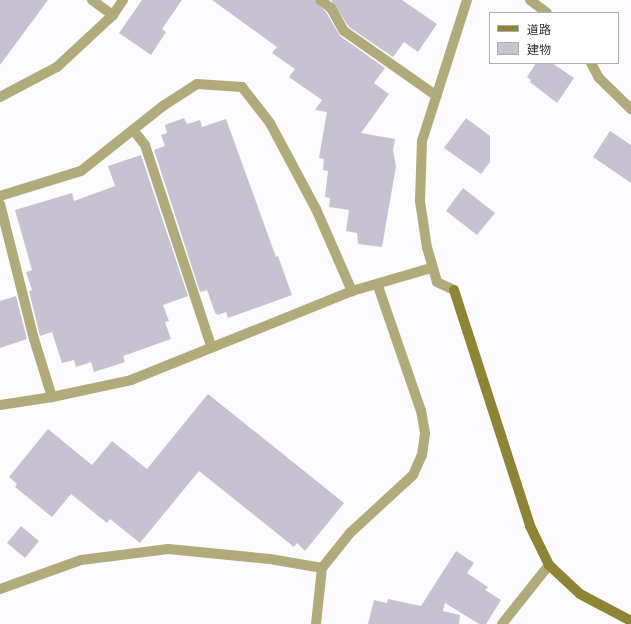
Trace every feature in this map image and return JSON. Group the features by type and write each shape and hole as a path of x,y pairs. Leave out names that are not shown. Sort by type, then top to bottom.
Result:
{"street":[{"path":"92,0 113,15"},
{"path":"0,97 57,67 113,15 123,0"},
{"path":"320,0 331,8 344,31 437,96"},
{"path":"467,0 422,141 420,201 431,268 437,282 454,290 530,526 548,565 580,594 631,621"},
{"path":"530,0 547,12"},
{"path":"592,64 600,78 631,109"},
{"path":"0,196 81,171 134,131 163,106 197,84 242,87 274,130 316,209 352,291"},
{"path":"134,131 145,144 211,346"},
{"path":"0,204 34,339 52,397"},
{"path":"0,405 52,397 131,380 211,346 352,291 378,286 431,268"},
{"path":"316,624 322,568 350,533 413,475 422,455 425,433 421,410 378,286"},
{"path":"0,589 81,560 168,549 270,559 322,568"},
{"path":"502,624 548,565"}],"building":[{"path":"0,0 48,0 0,65"},
{"path":"142,0 182,0 162,29 166,32 151,55 119,33"},
{"path":"212,0 314,0 326,12 340,36 385,68 374,83 389,94 361,133 395,139 393,150 396,166 382,247 358,244 357,233 346,231 349,210 329,207 330,198 325,197 328,171 323,170 324,159 319,158 327,112 315,110 322,100 289,77 295,69 272,53 277,47"},
{"path":"331,0 402,0 437,24 418,52 404,42 393,57 349,27"},
{"path":"535,64 553,64 574,78 557,103 530,82 531,80 527,77"},
{"path":"184,118 187,124 200,120 202,127 226,119 276,257 278,256 292,295 228,318 226,312 218,315 215,313 207,290 200,292 154,150 165,146 161,135 167,133 165,125"},
{"path":"466,118 490,136 490,162 481,174 444,148"},
{"path":"610,131 631,145 631,183 593,157"},
{"path":"141,155 188,296 163,305 169,321 165,322 171,339 123,356 125,362 94,372 91,362 76,367 74,360 62,363 52,332 40,336 29,291 32,290 26,272 32,270 15,210 72,193 74,201 115,186 108,166"},
{"path":"463,188 495,213 477,235 446,211"},
{"path":"16,296 27,339 0,348 0,301"},
{"path":"208,394 344,503 305,551 297,543 294,547 199,471 140,543 110,519 107,523 71,494 52,517 15,487 17,484 9,477 48,429 92,465 112,441 147,469"},
{"path":"21,526 39,541 25,558 7,543"},
{"path":"456,551 474,563 467,573 488,587 485,590 501,600 486,624 479,624 445,603 443,611 460,615 459,624 368,624 374,600 387,603 388,599 421,606"}]}
